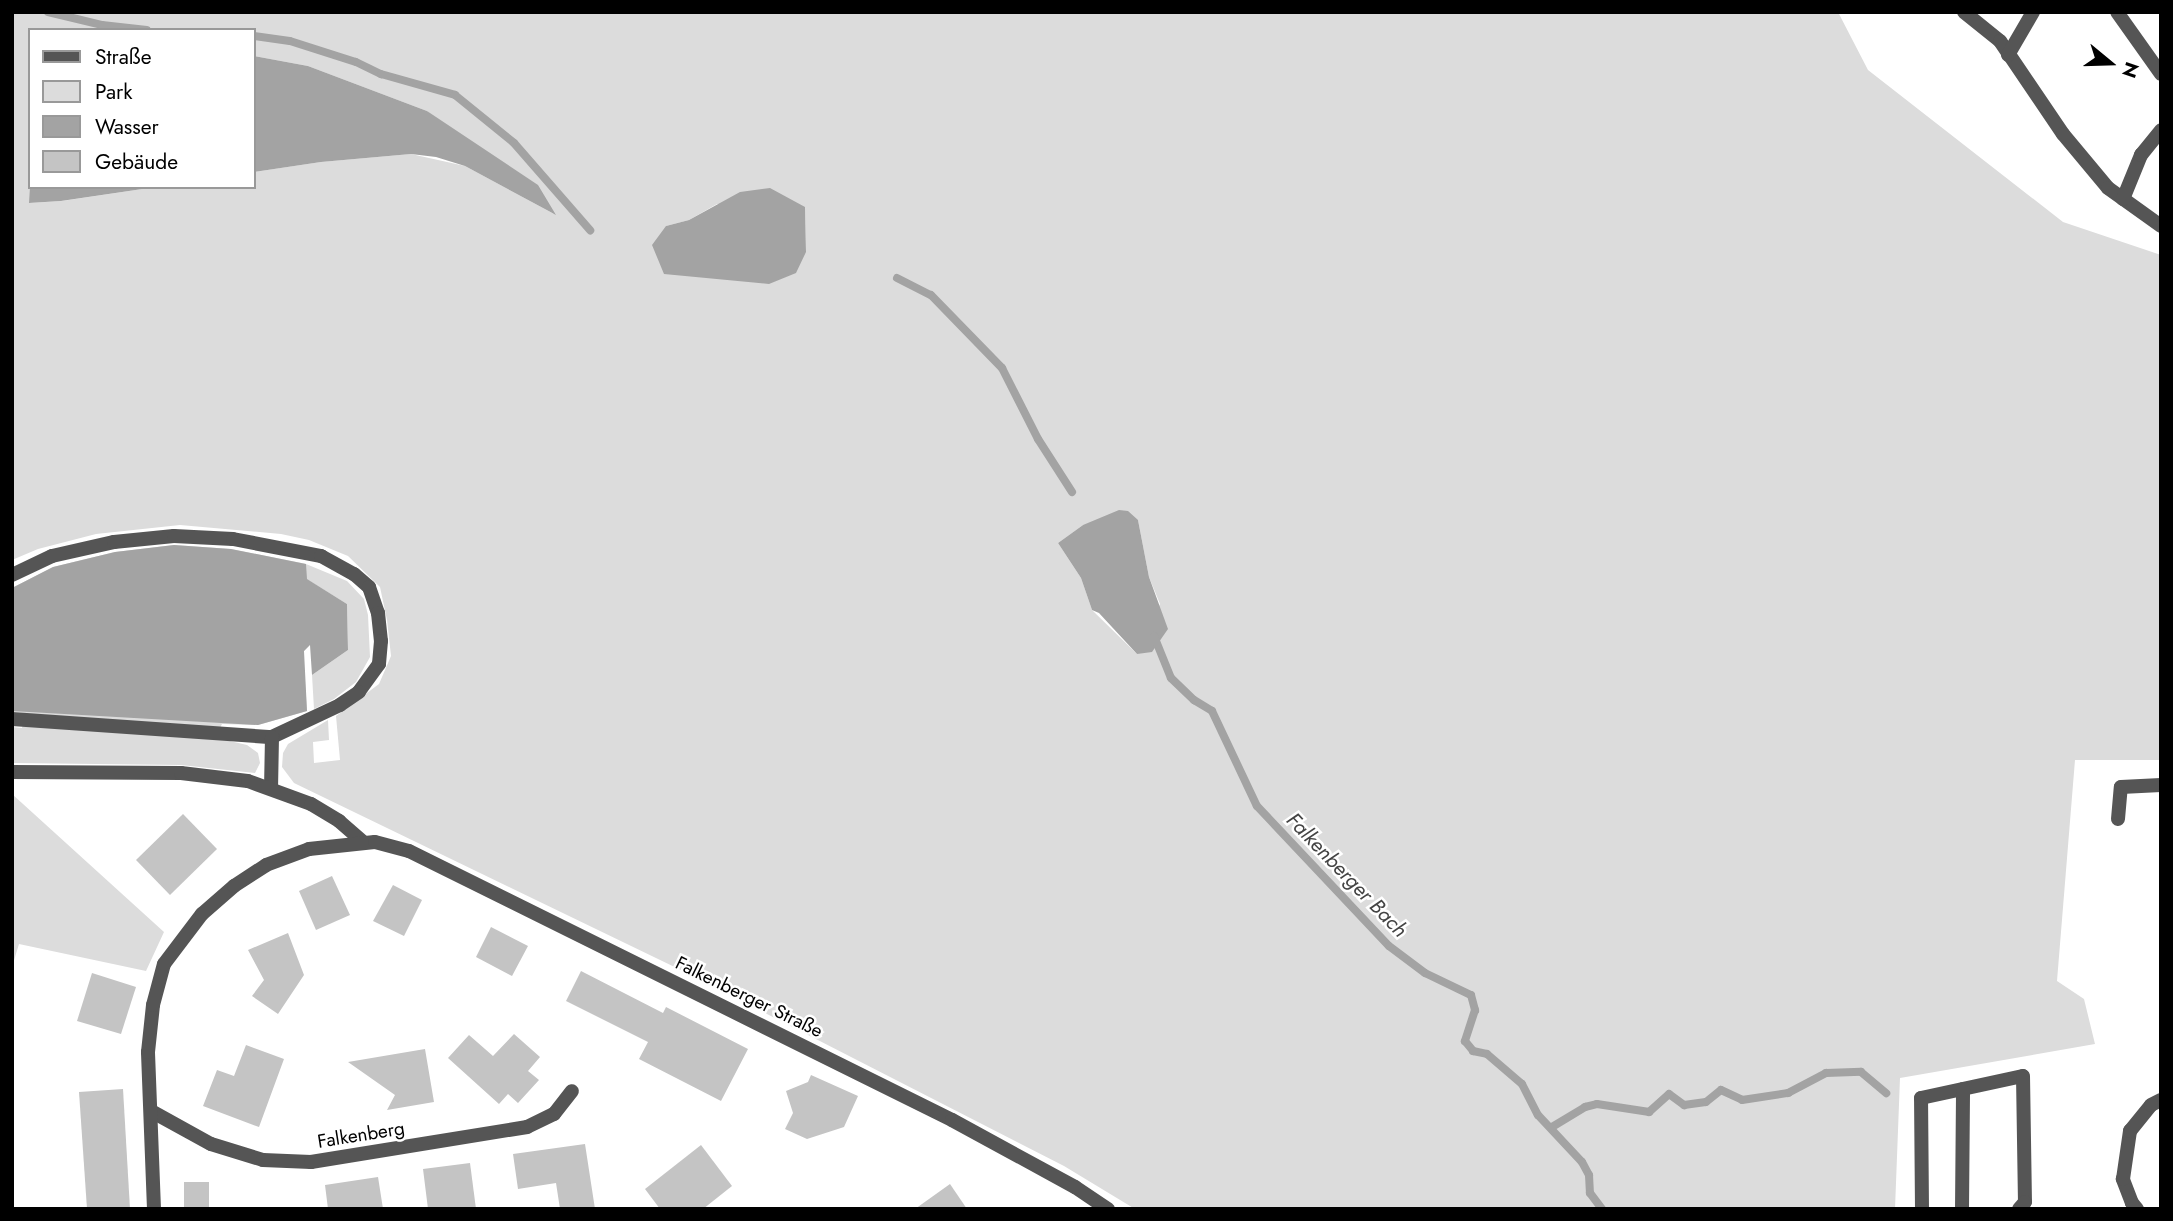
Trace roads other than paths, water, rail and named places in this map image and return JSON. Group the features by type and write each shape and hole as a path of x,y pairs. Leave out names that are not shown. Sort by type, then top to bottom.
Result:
{"street":[{"path":"1964,12 2000,41 2063,134 2108,188 2161,226"},
{"path":"2008,55 2033,12"},
{"path":"2117,12 2161,74"},
{"path":"2123,199 2141,155 2161,130"},
{"path":"12,575 52,556 114,542 174,536 233,539 321,556 354,574 369,587 378,613 381,641 379,664 369,681 350,699 272,737 12,719"},
{"path":"271,788 272,737"},
{"path":"12,772 181,773 248,781 271,788 340,821 363,842"},
{"path":"2118,819 2121,788 2161,785"},
{"path":"154,1209 148,1052 153,1005 164,964 182,938 228,891 265,865 309,849 363,842"},
{"name":"Falkenberger Straße","path":"363,842 387,843 409,851 740,1014 953,1120 1075,1187 1108,1209"},
{"path":"1922,1209 1921,1098 2023,1076 2025,1202 2019,1209"},
{"path":"1962,1209 1964,1089"},
{"name":"Falkenberg","path":"151,1111 211,1144 263,1160 311,1162 527,1127 554,1114 572,1091"},
{"path":"2137,1209 2123,1180 2130,1131 2151,1105 2161,1100"}],"water":[{"path":"256,56 308,66 427,111 538,185 556,215 465,166 436,157 411,154 321,162 256,172"},
{"path":"770,188 805,207 806,252 796,273 769,284 664,274 652,245 666,226 689,220 740,192"},
{"path":"30,189 142,189 61,201 29,203"},
{"path":"1119,510 1128,511 1138,520 1149,577 1168,629 1152,652 1137,654 1099,613 1092,610 1081,578 1058,543 1083,525"},
{"path":"174,545 231,549 306,564 307,579 347,604 348,650 312,675 310,645 304,651 307,711 258,725 12,711 12,588 53,567 115,552"}],"waterway":[{"name":"Falkenberger Bach","path":"48,12 102,25 129,28"},
{"name":"Falkenberger Bach","path":"256,36 290,41 356,62 381,74 455,95 514,143 590,230"},
{"name":"Falkenberger Bach","path":"897,278 931,295 1002,368 1038,439 1072,492"},
{"name":"Falkenberger Bach","path":"1154,636 1171,678 1194,700 1212,711 1257,806 1389,946 1425,973 1471,995 1475,1010 1465,1041 1473,1051 1487,1054 1522,1084 1538,1115 1582,1162 1589,1175 1590,1193 1602,1209"},
{"path":"1552,1127 1585,1107 1597,1104 1649,1112 1669,1094 1684,1105 1706,1102 1721,1090 1742,1100 1788,1093 1826,1073 1861,1072 1886,1093"}]}
